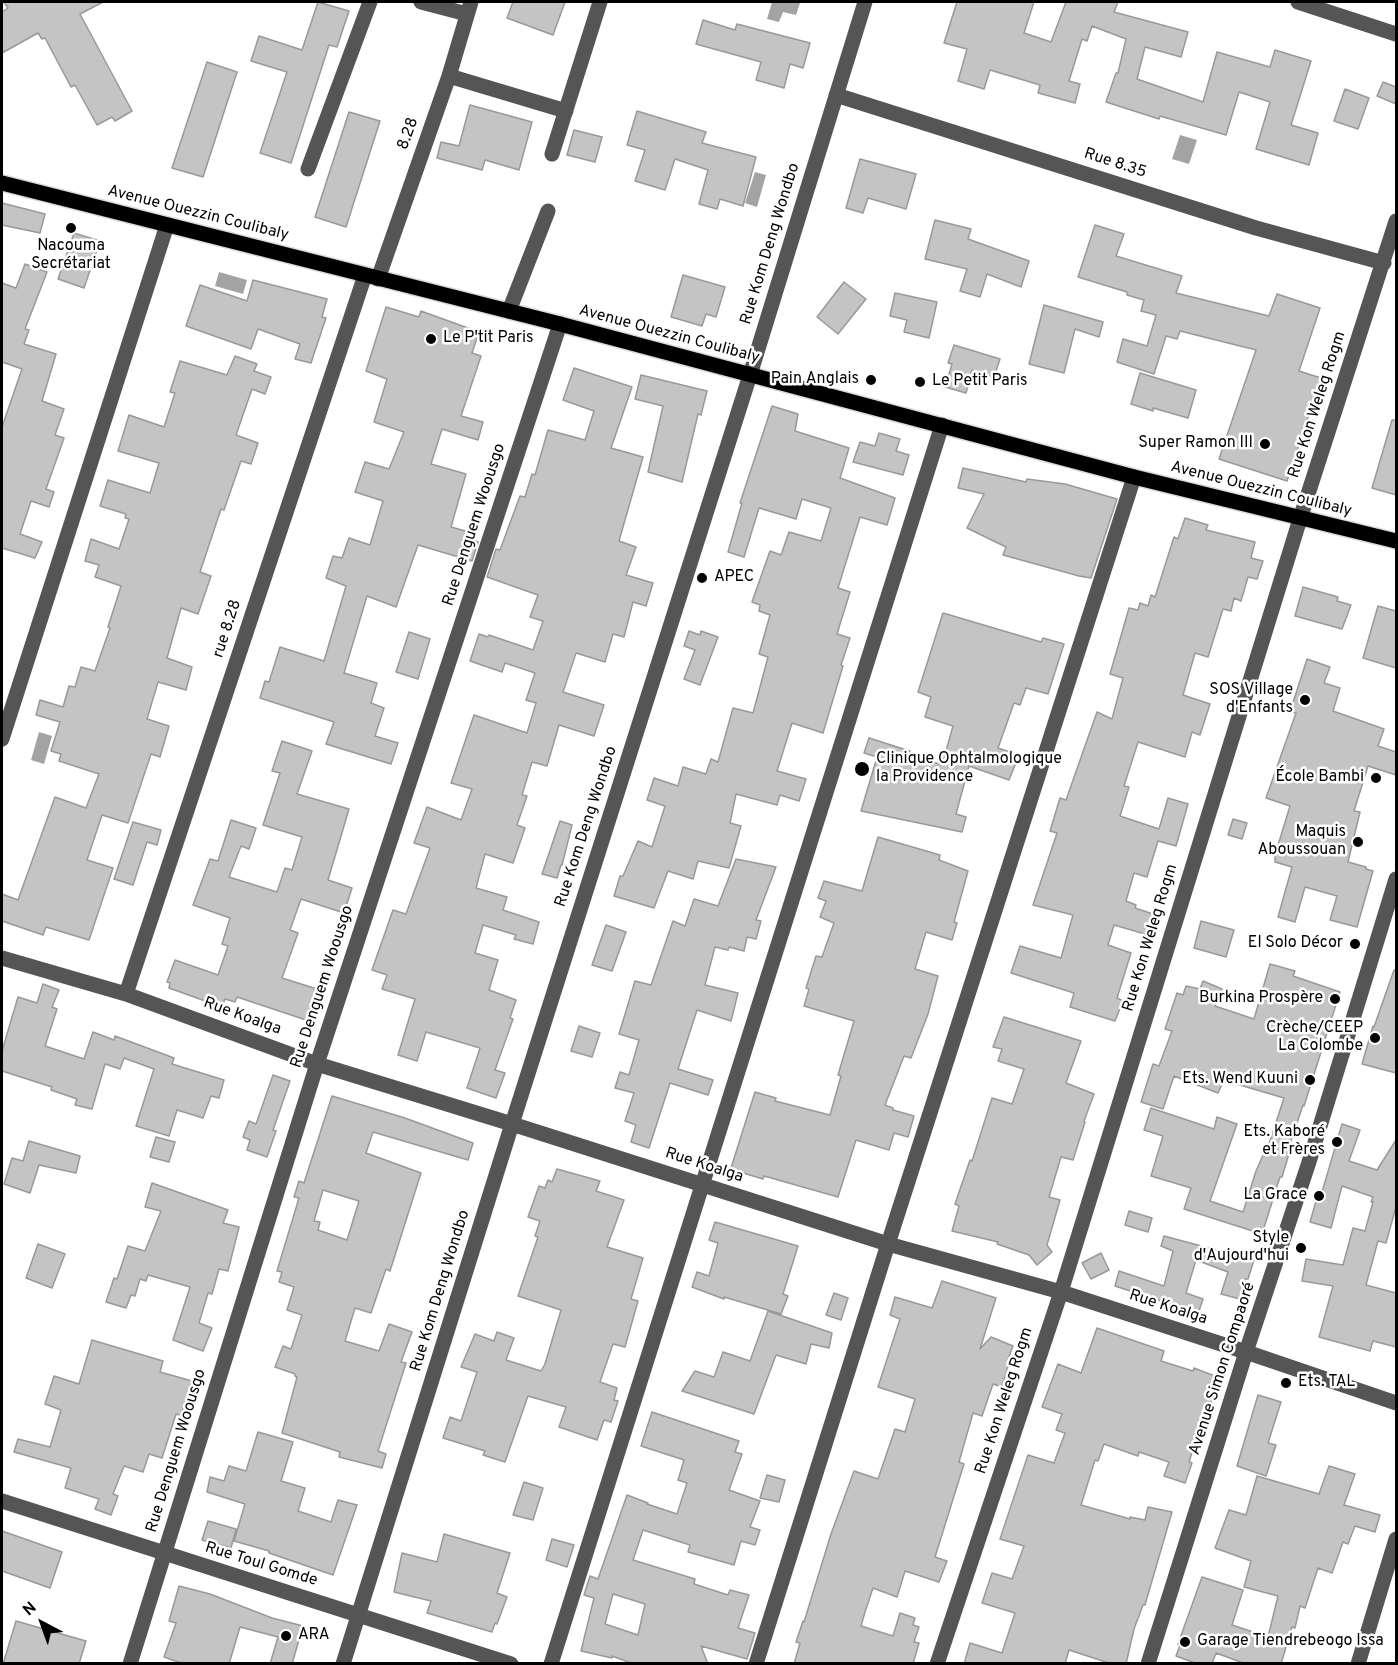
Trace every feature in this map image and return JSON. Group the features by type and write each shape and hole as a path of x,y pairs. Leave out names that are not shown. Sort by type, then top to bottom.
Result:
{"main road":[{"name":"Avenue Ouezzin Coulibaly","path":"2,183 560,324 1134,477 1396,541"}],"street":[{"path":"308,169 370,2"},
{"path":"421,2 469,8"},
{"path":"552,154 600,2"},
{"name":"Rue Kom Deng Wondbo","path":"343,1664 750,375 865,2"},
{"path":"1298,2 1396,34"},
{"name":"8.28","path":"372,277 449,76 469,8"},
{"path":"449,76 566,111"},
{"name":"Rue 8.35","path":"836,95 1256,228 1384,263"},
{"path":"509,311 548,211"},
{"name":"Rue Kon Weleg Rogm","path":"937,1664 1060,1292 1300,519 1396,221"},
{"path":"2,739 167,225"},
{"name":"rue 8.28","path":"126,993 372,277"},
{"name":"Rue Denguem Woousgo","path":"130,1664 316,1064 560,324"},
{"path":"551,1664 942,425"},
{"path":"756,1664 1134,477"},
{"name":"Avenue Simon Compaoré","path":"1148,1664 1246,1352 1309,1162 1396,879"},
{"name":"Rue Koalga","path":"2,958 126,993 316,1064 888,1244 1060,1292 1396,1403"},
{"name":"Rue Toul Gomde","path":"2,1501 511,1664"},
{"path":"1358,1664 1396,1539"}],"shaded area":[{"path":"772,2 800,3 796,15 783,12 779,22 767,19"},
{"path":"1180,135 1197,140 1189,164 1172,159"},
{"path":"755,172 766,175 757,207 745,203"},
{"path":"219,272 247,280 243,294 215,286"},
{"path":"39,732 52,736 44,764 31,760"}],"building":[{"path":"4,2 103,2 80,14 132,111 115,121 112,117 97,125 75,85 71,87 45,38 42,39 38,33 2,53 2,12 8,8"},
{"path":"318,2 349,11 337,47 329,45 291,163 260,153 287,72 251,61 259,36 302,50"},
{"path":"513,2 565,2 553,35 507,18"},
{"path":"957,2 1034,2 1024,33 1051,42 1066,2 1118,2 1114,12 1188,32 1181,57 1145,47 1137,79 1203,102 1217,52 1270,67 1275,50 1311,61 1291,125 1318,133 1309,165 1256,149 1270,102 1239,92 1226,135 1160,116 1159,119 1106,102 1116,73 1118,73 1126,39 1092,26 1087,41 1082,39 1069,81 1080,84 1075,103 1038,93 1040,85 990,70 984,89 958,81 967,49 944,43"},
{"path":"703,20 735,30 737,24 810,43 803,68 790,64 784,88 756,80 761,62 696,44"},
{"path":"207,62 237,72 203,177 172,168"},
{"path":"1383,82 1396,87 1396,104 1377,96"},
{"path":"1345,89 1369,98 1358,129 1334,121"},
{"path":"470,105 532,122 519,170 485,160 482,170 437,158 441,142 459,146"},
{"path":"637,111 706,132 702,143 756,157 743,206 720,199 717,209 699,204 708,170 675,159 665,190 635,181 645,150 627,145"},
{"path":"349,112 380,121 346,227 315,217"},
{"path":"574,130 602,137 595,162 567,155"},
{"path":"860,159 916,174 906,209 868,198 863,213 846,208"},
{"path":"2,203 45,214 40,233 2,225"},
{"path":"935,220 971,229 968,239 1029,261 1021,287 987,274 980,297 960,291 967,269 925,259"},
{"path":"1095,225 1124,234 1116,256 1182,276 1176,293 1269,316 1277,294 1320,308 1299,371 1321,378 1287,481 1219,459 1256,350 1180,331 1177,339 1166,336 1154,374 1117,362 1123,339 1147,346 1156,315 1141,311 1144,300 1127,295 1127,292 1078,277"},
{"path":"74,233 100,241 84,288 58,279"},
{"path":"25,264 47,272 25,329 29,330 24,344 56,354 42,401 64,409 55,435 64,438 46,489 54,492 49,507 31,501 20,534 42,542 35,558 2,548 2,427 22,369 2,362 2,283 16,288"},
{"path":"683,275 725,287 716,317 706,314 702,326 671,317"},
{"path":"253,280 327,299 322,317 326,318 311,363 295,359 300,344 258,329 251,349 186,326 200,285 247,301"},
{"path":"844,282 866,299 838,334 817,317"},
{"path":"895,293 937,302 929,338 904,332 907,320 890,316"},
{"path":"1044,305 1103,322 1099,337 1075,329 1064,373 1029,364"},
{"path":"386,307 419,317 421,311 479,332 472,353 481,356 461,416 483,422 478,440 442,429 431,464 466,474 451,527 473,533 471,539 478,542 472,561 418,545 396,607 367,596 344,673 377,683 371,703 384,708 375,736 398,743 391,764 326,744 334,722 260,698 265,681 269,682 280,647 324,661 346,586 326,578 333,556 342,558 349,538 370,545 383,501 355,492 365,462 389,469 404,432 374,422 387,379 366,371"},
{"path":"954,345 1000,359 994,377 972,370 966,393 945,387 952,364 948,363"},
{"path":"235,356 257,364 254,371 271,377 265,394 252,389 236,435 258,443 251,464 241,461 224,510 221,509 200,572 211,576 198,614 181,608 167,658 192,667 186,690 158,682 147,719 169,726 160,757 151,754 128,823 102,815 87,860 113,868 89,940 46,927 43,935 2,921 2,894 18,900 55,797 86,808 99,774 59,761 61,754 51,751 60,722 36,715 40,700 63,707 69,686 75,687 81,667 95,671 110,628 108,627 121,586 95,577 99,565 85,561 91,539 119,549 129,519 125,518 126,514 100,506 108,480 150,493 159,463 118,451 129,415 164,427 175,393 170,392 180,361 227,375"},
{"path":"574,368 632,387 611,448 643,457 619,541 636,547 626,575 653,583 646,606 633,602 624,637 613,634 605,662 576,653 563,692 604,705 594,736 559,725 547,766 532,762 522,795 527,796 517,825 525,828 513,863 485,854 476,888 507,897 503,910 539,922 533,944 514,939 516,935 483,925 475,953 498,960 489,990 516,1000 510,1018 513,1019 495,1070 505,1073 496,1098 467,1088 480,1048 426,1032 417,1061 398,1055 415,999 382,989 387,975 372,970 393,910 406,914 430,848 414,843 427,807 461,820 472,789 451,783 474,715 527,733 536,703 526,700 535,673 505,663 502,672 470,661 479,634 488,637 489,635 533,650 543,621 530,617 538,595 487,577 496,549 500,550 520,496 525,497 532,474 535,475 548,430 585,440 594,411 563,400"},
{"path":"1140,373 1196,390 1188,418 1131,404"},
{"path":"641,375 707,391 701,415 698,414 682,482 648,472 663,406 635,399"},
{"path":"772,406 798,414 795,431 849,448 840,478 895,498 887,525 860,517 838,588 850,592 837,634 850,638 823,733 792,723 777,771 806,779 799,801 780,795 777,805 736,794 730,823 741,826 729,868 698,861 693,879 668,871 654,908 614,896 620,876 623,876 638,841 652,847 665,806 647,800 654,778 678,786 683,767 706,774 711,759 718,762 733,708 753,713 768,657 759,654 770,615 759,611 760,605 752,602 770,551 781,555 789,532 821,541 831,508 802,499 796,519 759,508 744,557 728,552 742,503 740,503"},
{"path":"1392,420 1396,420 1396,495 1372,488"},
{"path":"879,433 900,439 896,451 909,455 903,475 853,462 860,442 875,446"},
{"path":"963,468 1026,482 1027,479 1065,484 1117,499 1091,578 1003,555 1006,547 967,528 984,494 958,488"},
{"path":"1185,518 1208,525 1206,530 1255,542 1251,558 1263,561 1257,579 1248,577 1241,601 1234,598 1231,611 1223,609 1208,657 1195,653 1183,695 1210,704 1200,735 1192,732 1185,757 1138,742 1124,786 1129,787 1120,816 1159,829 1168,798 1188,804 1176,846 1158,841 1147,877 1134,873 1126,901 1136,905 1135,908 1153,914 1148,932 1146,931 1145,934 1114,925 1108,945 1131,953 1117,998 1123,1001 1115,1021 1070,1007 1074,993 1011,973 1020,946 1061,958 1073,915 1033,905 1057,833 1050,831 1060,798 1066,800 1097,712 1112,719 1123,678 1110,674 1129,608 1138,610 1140,603 1148,606 1151,595 1155,597 1174,537 1178,539"},
{"path":"1303,587 1338,597 1337,601 1351,605 1342,629 1295,616"},
{"path":"1378,606 1396,611 1396,668 1363,658"},
{"path":"943,613 1041,642 1043,638 1064,644 1048,694 1026,688 1020,705 1014,703 998,748 1019,755 1009,780 969,766 956,814 966,817 962,832 861,811 877,757 864,753 869,738 910,751 909,754 942,765 953,726 925,717 931,697 918,692"},
{"path":"689,631 700,635 701,631 718,637 700,685 684,679 695,650 684,646"},
{"path":"409,632 430,639 418,679 396,672"},
{"path":"1307,659 1330,667 1324,683 1340,688 1333,711 1384,729 1378,746 1396,752 1396,775 1368,766 1354,811 1360,812 1348,862 1373,871 1357,927 1330,920 1337,896 1305,887 1295,922 1278,917 1292,867 1275,862 1275,855 1290,806 1266,798 1296,713 1290,712"},
{"path":"282,741 312,751 297,794 349,809 328,880 352,888 344,913 301,899 290,930 298,933 282,978 317,989 306,1020 237,997 235,1002 225,999 222,1007 169,988 170,983 167,982 175,960 218,975 228,946 222,944 230,918 193,905 210,859 218,861 231,820 256,828 249,849 241,846 229,877 277,892 285,868 292,870 302,837 263,825 280,773 272,771"},
{"path":"1233,819 1247,823 1242,839 1228,835"},
{"path":"560,821 572,825 557,878 542,874"},
{"path":"133,822 161,830 157,845 147,842 133,885 114,879"},
{"path":"878,837 940,855 939,860 968,871 954,922 957,923 952,940 926,932 915,969 938,976 928,1014 911,1058 904,1056 885,1105 893,1110 914,1116 908,1137 894,1133 889,1150 856,1140 838,1197 764,1176 763,1179 731,1168 755,1092 776,1098 775,1101 830,1115 841,1076 838,1075 854,1021 804,1006 809,989 806,988 816,956 822,957 834,923 820,917 826,901 818,898 824,881 862,891"},
{"path":"736,859 776,867 756,920 761,921 756,939 747,937 744,951 729,947 728,950 715,947 705,985 738,993 731,1021 697,1010 678,1069 713,1080 708,1095 670,1083 649,1148 631,1142 636,1125 625,1121 634,1093 615,1088 620,1072 629,1075 639,1040 619,1034 635,981 651,985 673,921 685,926 694,899 718,906"},
{"path":"1201,921 1234,930 1226,957 1194,948"},
{"path":"606,925 626,932 612,971 592,965"},
{"path":"1270,964 1295,971 1293,976 1340,992 1262,1234 1184,1209 1191,1188 1151,1176 1163,1136 1144,1130 1151,1108 1214,1129 1217,1117 1237,1124 1210,1201 1243,1212 1284,1098 1223,1082 1218,1093 1174,1076 1163,1109 1141,1102 1153,1064 1159,1066 1172,1031 1165,1029 1177,993 1183,995 1186,986 1200,989 1203,981 1222,989 1215,1006 1254,1019"},
{"path":"1394,970 1396,970 1396,1073 1362,1064 1373,1026"},
{"path":"43,984 59,990 52,1007 57,1009 45,1046 84,1059 93,1032 114,1040 115,1036 174,1058 172,1064 224,1080 219,1098 211,1096 203,1118 177,1110 169,1136 136,1126 154,1069 124,1058 120,1069 105,1064 92,1109 75,1105 77,1099 51,1090 52,1087 2,1071 2,1051 18,997 37,1003"},
{"path":"1004,1017 1081,1041 1066,1083 1094,1094 1073,1160 1061,1157 1049,1197 1060,1200 1047,1245 1052,1252 1037,1265 1029,1255 997,1244 998,1242 952,1231 959,1206 955,1204 970,1160 972,1161 992,1098 1012,1104 1024,1069 998,1061 1002,1049 993,1047"},
{"path":"579,1026 600,1033 592,1057 571,1051"},
{"path":"273,1075 290,1081 273,1130 276,1131 267,1157 247,1150 250,1140 243,1137 249,1121 256,1124"},
{"path":"332,1096 405,1118 473,1143 468,1160 373,1132 366,1153 421,1173 390,1271 386,1269 371,1313 355,1308 345,1341 379,1351 389,1324 412,1332 401,1362 406,1363 378,1451 386,1454 382,1468 339,1457 340,1452 282,1433 297,1377 295,1374 275,1367 283,1346 291,1349 302,1315 287,1310 294,1287 279,1282 282,1272 277,1271 299,1198 294,1197 299,1181 304,1183","holes":["323,1190 359,1201 347,1240 318,1230 320,1222 314,1221"]},
{"path":"1342,1124 1360,1130 1349,1161 1377,1170 1396,1140 1396,1207 1386,1243 1378,1241 1366,1285 1396,1293 1396,1347 1373,1341 1370,1351 1319,1337 1333,1286 1302,1281 1306,1259 1343,1265 1353,1228 1365,1231 1373,1202 1371,1202 1373,1197 1342,1186 1331,1228 1310,1222 1319,1191 1322,1192"},
{"path":"156,1137 175,1142 169,1162 150,1157"},
{"path":"29,1141 80,1156 76,1173 39,1165 30,1193 4,1184 12,1158 23,1161"},
{"path":"557,1169 600,1181 596,1191 624,1200 607,1247 643,1258 631,1299 638,1301 625,1347 613,1344 600,1382 617,1388 614,1400 618,1401 611,1422 604,1420 597,1440 559,1427 566,1407 528,1396 505,1462 483,1455 485,1451 443,1438 450,1417 461,1421 477,1372 461,1367 475,1334 494,1341 497,1332 514,1338 506,1360 541,1371 545,1364 561,1310 518,1296 538,1237 535,1236 540,1221 528,1217 539,1186 545,1188 548,1180 552,1182"},
{"path":"152,1183 228,1210 223,1223 239,1227 228,1271 219,1269 212,1294 208,1293 199,1323 212,1328 203,1351 173,1340 190,1287 148,1275 146,1281 140,1279 135,1296 131,1295 126,1308 106,1302 114,1278 117,1279 128,1246 145,1251 161,1211 145,1207"},
{"path":"1129,1211 1152,1218 1148,1232 1125,1225"},
{"path":"715,1222 798,1246 783,1294 788,1296 781,1314 724,1297 724,1299 692,1287 697,1272 709,1276 718,1243 709,1240"},
{"path":"1164,1236 1254,1260 1248,1279 1245,1279 1240,1299 1221,1294 1228,1272 1196,1260 1186,1293 1203,1299 1196,1320 1174,1312 1176,1306 1115,1286 1119,1271 1164,1286 1173,1251 1161,1246"},
{"path":"38,1244 65,1254 52,1288 26,1278"},
{"path":"1101,1253 1109,1270 1091,1279 1082,1263"},
{"path":"942,1281 996,1298 980,1349 991,1337 1013,1346 1002,1387 993,1384 982,1416 973,1413 959,1462 964,1464 935,1557 947,1561 939,1582 905,1571 897,1597 873,1588 865,1612 861,1626 893,1636 900,1613 915,1618 913,1625 919,1627 914,1642 919,1643 913,1664 794,1664 800,1643 796,1642 854,1471 878,1479 895,1429 905,1432 915,1399 878,1387 900,1319 890,1315 895,1297 932,1308"},
{"path":"834,1293 848,1298 841,1320 826,1315"},
{"path":"768,1311 832,1333 829,1348 811,1344 806,1364 776,1355 754,1414 682,1391 695,1371 714,1377 723,1352 750,1361"},
{"path":"1097,1328 1164,1351 1161,1361 1193,1371 1194,1368 1220,1378 1207,1415 1204,1414 1185,1483 1164,1476 1169,1462 1139,1452 1138,1456 1104,1444 1098,1461 1095,1460 1081,1505 1130,1519 1130,1517 1145,1520 1148,1507 1172,1512 1145,1605 1143,1605 1134,1629 1126,1664 1112,1664 1069,1650 1065,1664 964,1664 970,1643 1002,1653 1015,1613 982,1603 992,1573 1012,1579 1024,1546 1000,1539 1028,1455 1054,1463 1065,1433 1056,1430 1062,1414 1042,1407 1058,1364 1081,1373"},
{"path":"92,1340 163,1361 160,1372 192,1381 181,1416 176,1414 162,1458 149,1454 143,1472 124,1466 113,1494 118,1496 111,1515 95,1509 99,1499 65,1488 71,1468 14,1452 18,1439 50,1447 61,1410 45,1404 54,1376 79,1384"},
{"path":"1258,1395 1281,1402 1268,1443 1276,1445 1266,1476 1237,1466"},
{"path":"652,1412 739,1441 735,1452 742,1454 729,1490 760,1501 750,1527 760,1530 755,1545 741,1541 734,1565 688,1552 690,1545 643,1530 633,1560 695,1579 694,1584 728,1595 730,1590 749,1595 738,1628 755,1633 747,1659 701,1646 708,1664 634,1664 612,1656 612,1658 581,1651 594,1598 584,1595 590,1576 598,1579 627,1495 677,1514 687,1483 678,1480 684,1460 641,1446","holes":["613,1594 645,1604 638,1635 605,1624"]},
{"path":"258,1432 293,1442 281,1481 305,1488 298,1511 331,1522 338,1500 357,1505 333,1575 269,1553 269,1551 234,1541 245,1504 207,1492 210,1477 224,1481 229,1466 246,1471"},
{"path":"1329,1466 1355,1474 1344,1505 1380,1515 1375,1532 1355,1526 1348,1544 1343,1542 1332,1573 1318,1568 1305,1608 1300,1606 1295,1628 1292,1627 1281,1664 1246,1664 1216,1653 1212,1664 1198,1664 1176,1656 1180,1645 1178,1644 1202,1577 1243,1590 1232,1625 1268,1637 1278,1596 1244,1587 1251,1561 1215,1548 1229,1510 1246,1515 1257,1476 1319,1494"},
{"path":"767,1475 785,1480 779,1502 760,1498"},
{"path":"524,1482 543,1488 533,1520 513,1515"},
{"path":"208,1521 236,1529 231,1548 202,1540"},
{"path":"2,1531 62,1552 50,1588 2,1571"},
{"path":"444,1534 510,1553 497,1593 507,1597 492,1632 427,1613 431,1601 394,1592 402,1553 437,1562"},
{"path":"552,1539 574,1545 567,1567 546,1560"},
{"path":"179,1586 210,1594 272,1618 303,1626 292,1664 270,1664 278,1637 240,1627 229,1664 184,1664 164,1657 176,1623 169,1621"},
{"path":"16,1621 86,1641 79,1664 3,1664"}],"place":[{"name":"Nacouma Secrétariat","path":"71,228"},
{"name":"Le P'tit Paris","path":"431,339"},
{"name":"Pain Anglais","path":"871,380"},
{"name":"Le Petit Paris","path":"920,382"},
{"name":"Super Ramon III","path":"1265,444"},
{"name":"APEC","path":"702,578"},
{"name":"SOS Village d'Enfants","path":"1305,700"},
{"name":"Clinique Ophtalmologique la Providence","path":"862,769"},
{"name":"École Bambi","path":"1376,778"},
{"name":"Maquis Aboussouan","path":"1358,842"},
{"name":"El Solo Décor","path":"1355,944"},
{"name":"Burkina Prospère","path":"1335,999"},
{"name":"Crèche/CEEP La Colombe","path":"1375,1038"},
{"name":"Ets. Wend Kuuni","path":"1310,1080"},
{"name":"Ets. Kaboré et Frères","path":"1337,1142"},
{"name":"La Grace","path":"1319,1196"},
{"name":"Style d'Aujourd'hui","path":"1301,1248"},
{"name":"Ets. TAL","path":"1286,1383"},
{"name":"ARA","path":"286,1636"},
{"name":"Garage Tiendrebeogo Issa","path":"1185,1642"}]}
